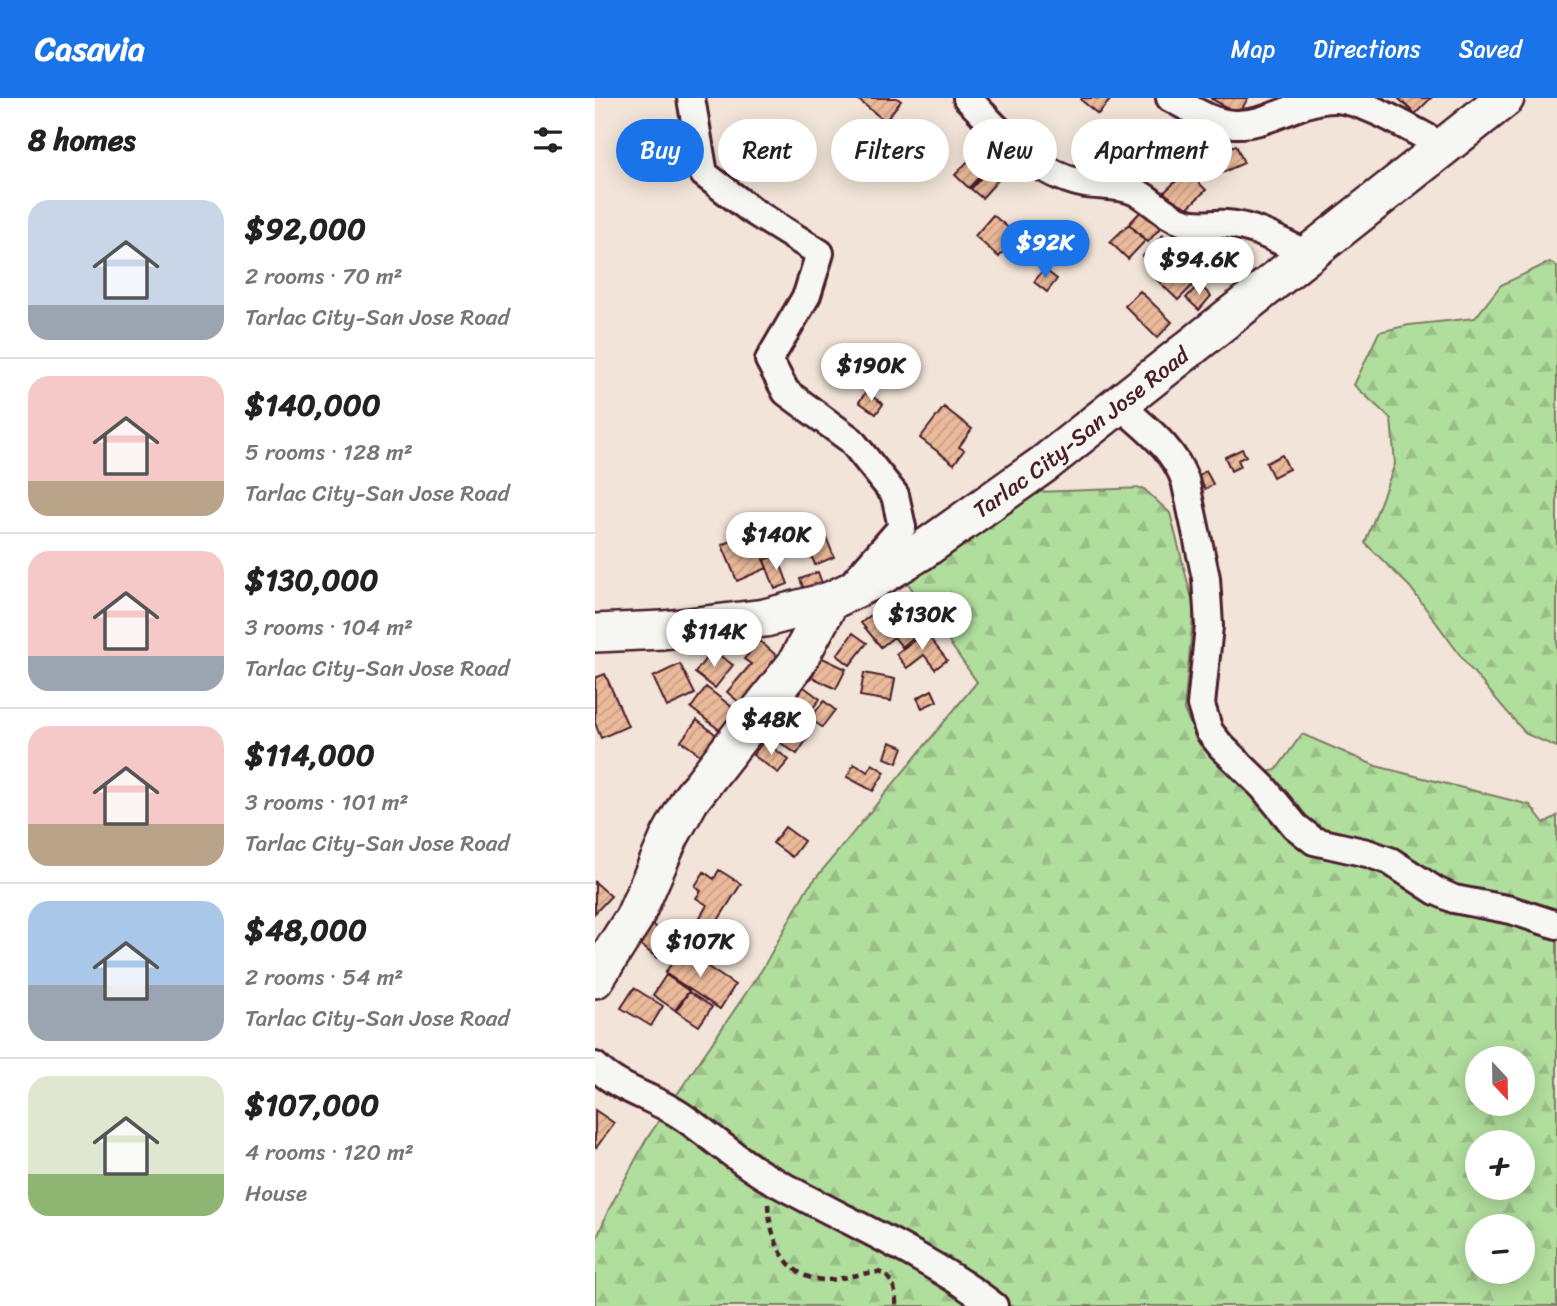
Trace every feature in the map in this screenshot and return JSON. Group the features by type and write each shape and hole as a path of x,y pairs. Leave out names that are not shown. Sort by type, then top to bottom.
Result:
{"main road":[{"name":"Tarlac City-San Jose Road","path":"595,633 663,631 765,618 836,598 874,580 950,532 1044,464 1505,98"},
{"path":"595,979 634,918 670,836 690,800 796,664 836,598"}],"street":[{"path":"691,98 704,174 751,210 820,253 807,295 769,360 786,392 851,440 895,495 902,527 836,598"},
{"path":"967,98 1013,146 1063,178 1134,191 1169,216 1184,223 1227,224 1250,228 1306,254"},
{"path":"1170,98 1211,119 1234,124 1261,120 1311,101 1340,99 1363,105 1443,146"},
{"path":"1120,405 1161,440 1179,466 1185,481 1206,578 1209,626 1201,705 1209,732 1220,746 1263,787 1295,826 1314,841 1367,853 1390,862 1454,899 1511,910 1557,925"},
{"path":"595,1066 617,1084 680,1115 729,1153 901,1247 976,1292 994,1306"}],"path":[{"path":"771,1178 768,1200 771,1233 781,1255 790,1264 815,1279 827,1280 878,1272 885,1274 894,1287 896,1306"}],"green space":[{"path":"1550,262 1557,266 1557,747 1526,734 1468,666 1410,587 1365,543 1395,464 1391,419 1354,385 1379,332 1409,325 1475,318 1501,285"},
{"path":"1143,488 1170,513 1194,607 1184,710 1200,745 1239,779 1276,770 1302,734 1376,766 1530,805 1544,823 1557,816 1557,1306 595,1306 595,1243 608,1211 646,1140 763,968 806,890 977,682 907,582 1037,492"}],"building":[{"path":"856,98 897,98 901,101 887,119 882,119"},
{"path":"1112,98 1098,114 1081,100"},
{"path":"1210,98 1248,98 1239,114"},
{"path":"1398,98 1431,98 1415,114"},
{"path":"1236,145 1244,163 1232,168 1232,147"},
{"path":"963,167 963,182 974,182 969,188 955,175"},
{"path":"977,182 996,182 982,198 971,189"},
{"path":"1175,182 1198,182 1206,190 1178,217 1159,197"},
{"path":"1141,211 1160,228 1148,242 1129,224"},
{"path":"993,215 1017,235 999,257 975,236"},
{"path":"1129,224 1145,241 1128,259 1110,242"},
{"path":"1163,235 1179,251 1159,271 1143,256"},
{"path":"1177,256 1200,278 1178,300 1155,278"},
{"path":"1044,269 1057,279 1047,292 1034,282"},
{"path":"1199,284 1211,296 1199,310 1186,298"},
{"path":"1140,291 1172,322 1157,338 1125,306"},
{"path":"866,392 883,404 876,414 859,402"},
{"path":"944,407 972,429 959,447 964,450 954,464 920,438"},
{"path":"1242,449 1246,456 1238,460 1241,466 1231,471 1225,457"},
{"path":"1282,455 1289,469 1273,477 1266,463"},
{"path":"1206,471 1213,484 1205,489 1198,476"},
{"path":"751,532 767,568 737,581 722,545"},
{"path":"826,537 834,557 815,565 807,544"},
{"path":"777,555 788,584 775,589 764,560"},
{"path":"818,572 823,586 805,592 800,579"},
{"path":"891,599 919,633 902,647 894,637 881,647 861,623"},
{"path":"925,632 947,660 935,669 924,655 907,668 896,654"},
{"path":"853,633 867,643 850,665 837,655"},
{"path":"760,641 787,665 747,709 727,692 751,664 744,659"},
{"path":"712,650 733,665 715,688 695,673"},
{"path":"818,656 846,669 836,689 808,675"},
{"path":"680,664 695,694 667,707 653,677"},
{"path":"864,673 895,679 891,701 860,696"},
{"path":"605,674 628,726 601,738 595,723 595,678"},
{"path":"706,687 736,710 721,731 691,708"},
{"path":"804,687 820,699 808,714 792,703"},
{"path":"932,690 937,701 922,708 917,698"},
{"path":"824,701 835,710 822,727 810,719"},
{"path":"697,720 723,740 707,760 681,741"},
{"path":"788,721 809,736 797,754 775,739"},
{"path":"764,741 789,760 778,773 753,755"},
{"path":"890,742 903,747 897,763 885,758"},
{"path":"854,764 868,772 872,764 885,772 873,791 847,777"},
{"path":"785,827 804,841 792,857 773,843"},
{"path":"719,870 741,884 713,928 699,919 707,905 696,898 701,891 695,886 704,872 714,879"},
{"path":"595,882 611,896 595,913"},
{"path":"650,923 672,939 657,958 636,941"},
{"path":"681,949 735,985 720,1009 665,973"},
{"path":"666,975 689,991 675,1010 653,995"},
{"path":"634,988 663,1006 651,1026 621,1008"},
{"path":"689,992 712,1007 699,1026 676,1011"},
{"path":"595,1110 614,1123 596,1148 595,1147"}]}
